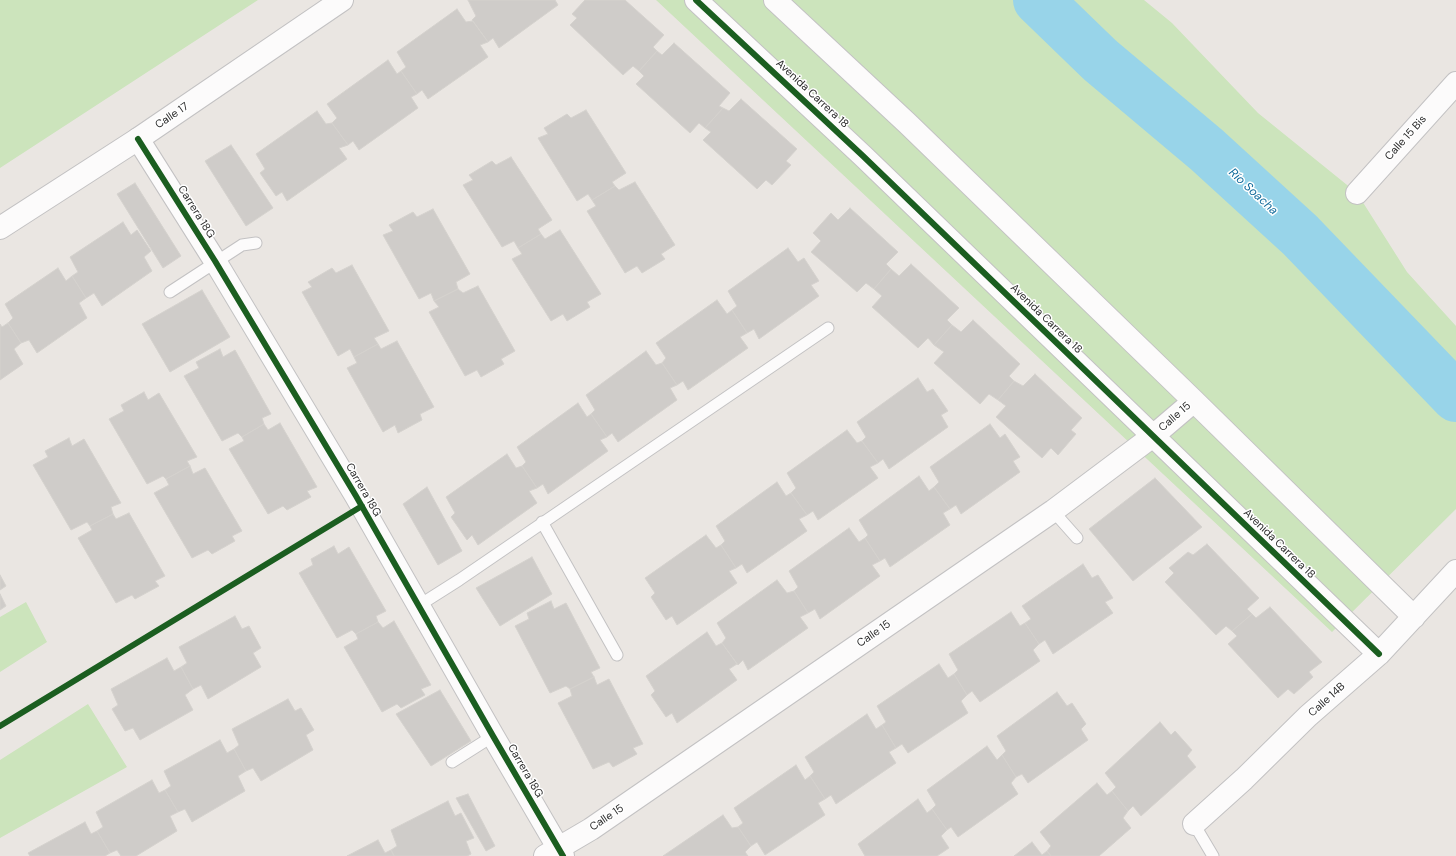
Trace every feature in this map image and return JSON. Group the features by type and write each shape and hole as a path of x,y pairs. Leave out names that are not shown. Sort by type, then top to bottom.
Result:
{"street":[{"name":"Calle 17","path":"0,228 138,139 342,0"},
{"name":"Avenida Carrera 18","path":"696,0 863,156 1379,654"},
{"path":"775,0 907,123 1414,617"},
{"name":"Calle 15 Bis","path":"1357,193 1456,83"},
{"name":"Carrera 18G","path":"138,139 215,261 356,496 492,736 555,853"},
{"name":"Calle 15","path":"555,853 1053,511 1153,436 1194,401"},
{"name":"Calle 14B","path":"1194,824 1244,779 1308,716 1379,654 1456,571"}],"lane":[{"path":"170,292 215,261 242,245 256,243"},
{"path":"418,606 459,580 828,328"},
{"path":"1053,511 1077,538"},
{"path":"542,522 617,655"},
{"path":"452,762 492,736"},
{"path":"1194,824 1213,856"}],"green space":[{"path":"0,0 258,0 0,168"},
{"path":"656,0 1144,0 1172,23 1258,113 1357,193 1407,272 1456,326 1456,509 1332,632"},
{"path":"26,602 47,642 0,672 0,617"},
{"path":"88,704 127,767 0,838 0,760"}],"building":[{"path":"468,0 555,0 558,5 499,48 493,38 488,42 472,20 476,16"},
{"path":"585,0 625,0 664,35 653,47 657,51 639,71 633,66 623,75 570,25 577,18 572,14"},
{"path":"457,9 466,22 473,21 488,42 480,45 488,57 428,99 422,90 417,94 401,71 406,67 397,52"},
{"path":"674,43 730,93 719,106 723,108 705,128 699,123 690,133 636,84 644,76 639,71 657,51 662,55"},
{"path":"388,60 397,74 401,71 417,94 411,97 418,108 359,150 353,141 348,145 332,123 337,118 327,104"},
{"path":"741,99 797,149 786,161 791,165 772,185 766,180 757,189 703,140 711,132 705,128 723,108 729,111"},
{"path":"586,110 626,173 612,182 615,186 592,200 588,194 577,201 538,138 548,134 544,128 567,114 571,118"},
{"path":"317,111 326,124 332,123 348,145 339,148 347,159 287,201 282,192 276,196 260,173 265,169 256,154"},
{"path":"231,145 273,208 246,226 205,161"},
{"path":"511,157 552,220 538,229 541,234 518,248 514,241 502,247 463,185 473,180 469,175 492,161 496,165"},
{"path":"635,182 675,245 661,254 665,259 642,273 637,266 625,273 587,211 596,206 592,200 615,186 619,190"},
{"path":"135,183 181,256 163,268 117,194"},
{"path":"850,208 898,252 886,264 891,269 874,289 866,283 857,292 811,252 821,241 813,233 831,213 838,220"},
{"path":"433,209 470,274 456,282 458,289 434,301 431,293 419,299 383,235 393,231 389,225 413,212 417,217"},
{"path":"123,222 131,235 137,230 151,251 144,257 152,271 102,306 94,293 86,298 72,276 78,272 70,257"},
{"path":"560,230 601,294 587,302 590,307 567,321 563,314 551,321 512,259 522,254 518,248 541,234 545,239"},
{"path":"788,248 798,262 804,258 819,281 811,285 819,296 759,339 754,329 747,333 732,310 737,306 728,291"},
{"path":"911,264 959,308 947,320 952,325 934,345 928,338 918,348 872,307 882,296 874,289 891,269 899,276"},
{"path":"352,265 389,331 374,338 378,344 354,357 350,349 338,356 302,292 312,287 308,282 332,268 336,273"},
{"path":"58,268 66,281 72,276 86,298 79,303 87,318 37,353 29,340 21,343 8,323 13,318 5,304"},
{"path":"478,286 515,351 501,359 504,364 481,377 477,370 465,376 429,312 439,307 434,301 458,289 463,293"},
{"path":"202,290 230,337 170,372 142,324"},
{"path":"717,300 727,314 732,310 747,333 740,337 748,348 688,390 683,381 677,385 662,363 666,358 656,343"},
{"path":"973,320 1020,364 1009,376 1014,381 998,400 989,394 980,404 934,363 944,352 934,345 952,325 961,332"},
{"path":"8,323 21,343 14,349 23,364 0,380 0,324 2,327"},
{"path":"397,341 434,407 420,414 422,420 398,433 395,425 383,432 347,368 357,363 354,357 378,344 381,349"},
{"path":"220,349 223,357 235,350 271,414 262,418 264,424 242,437 238,433 222,441 184,376 199,368 196,362"},
{"path":"646,351 656,365 662,363 677,385 670,388 677,400 618,442 612,433 607,437 591,414 595,410 586,395"},
{"path":"1035,374 1082,418 1071,430 1076,434 1058,455 1051,448 1042,458 996,417 1006,406 998,400 1014,381 1023,386"},
{"path":"918,378 927,392 933,389 948,411 941,415 948,427 889,469 883,459 878,463 862,441 866,437 857,422"},
{"path":"144,392 148,400 159,393 197,457 187,461 190,466 166,479 163,476 147,484 109,419 124,411 121,405"},
{"path":"578,403 587,417 591,414 607,437 600,440 608,451 548,494 543,484 537,488 522,466 526,462 517,447"},
{"path":"280,423 317,487 307,491 311,497 287,510 283,506 268,514 229,449 244,441 242,437 264,424 268,430"},
{"path":"990,424 1000,438 1005,434 1020,457 1013,461 1020,472 961,514 956,505 950,509 934,487 939,482 930,467"},
{"path":"847,430 857,443 862,441 878,463 870,467 878,478 818,520 813,511 807,515 791,493 796,488 787,473"},
{"path":"69,438 72,446 84,439 121,503 111,507 113,514 90,526 87,522 71,530 33,465 48,457 45,451"},
{"path":"507,454 516,468 522,466 537,488 529,491 537,503 478,545 472,535 467,540 451,517 455,513 446,497"},
{"path":"190,466 193,474 205,468 242,531 232,536 235,541 212,554 208,550 192,558 154,493 169,485 166,479"},
{"path":"919,476 929,491 934,487 950,509 943,513 950,525 890,567 885,558 880,561 865,538 868,535 859,520"},
{"path":"1155,478 1202,527 1133,581 1089,529"},
{"path":"777,482 786,496 791,493 807,515 799,519 807,531 747,573 742,564 736,568 721,545 725,541 716,526"},
{"path":"427,487 462,551 438,565 403,504"},
{"path":"129,513 165,576 155,581 159,586 135,599 132,595 116,603 78,538 92,530 90,526 113,514 116,519"},
{"path":"849,528 859,542 865,538 880,561 872,565 880,576 820,619 815,609 808,613 794,591 798,587 789,571"},
{"path":"706,535 716,548 721,545 736,568 729,571 737,583 677,625 672,616 666,620 651,597 655,593 645,578"},
{"path":"1207,544 1259,598 1247,609 1252,614 1232,631 1226,626 1216,635 1165,582 1174,573 1169,568 1188,552 1193,555"},
{"path":"334,546 338,554 349,547 386,611 376,616 378,622 356,634 352,630 337,638 299,573 313,565 311,559"},
{"path":"532,557 552,594 500,626 476,588"},
{"path":"1083,564 1092,578 1098,575 1113,598 1105,602 1113,613 1053,654 1045,640 1039,644 1025,623 1031,619 1022,606"},
{"path":"0,575 6,586 0,590"},
{"path":"777,580 787,593 794,591 808,613 800,617 808,628 748,670 743,660 738,665 722,643 726,638 717,623"},
{"path":"0,594 6,606 0,610"},
{"path":"551,601 554,609 566,603 600,668 591,672 594,677 570,689 566,686 550,693 515,626 529,619 527,613"},
{"path":"1270,607 1322,662 1309,672 1313,677 1294,694 1288,689 1278,698 1228,644 1237,636 1232,631 1252,614 1256,618"},
{"path":"1011,612 1020,626 1025,623 1039,644 1033,650 1040,661 980,702 972,691 967,695 954,674 958,670 949,654"},
{"path":"235,616 242,629 249,626 261,648 253,653 261,667 208,699 201,685 193,689 181,667 187,663 179,647"},
{"path":"394,621 431,685 421,689 425,695 401,708 397,704 382,712 344,647 358,639 356,634 378,622 383,628"},
{"path":"707,632 716,646 722,643 737,664 729,669 737,680 677,723 672,713 666,717 651,695 655,691 646,676"},
{"path":"167,658 174,671 181,667 193,689 185,695 193,710 140,740 133,728 125,731 112,709 118,705 111,689"},
{"path":"939,664 948,678 954,674 967,695 961,701 968,713 908,753 902,744 896,748 882,725 886,722 877,706"},
{"path":"594,677 597,685 609,679 643,744 633,748 637,754 613,767 609,762 593,769 558,703 572,696 570,689"},
{"path":"440,690 471,741 431,766 396,714"},
{"path":"1057,692 1067,706 1072,703 1086,724 1081,729 1088,740 1028,783 1022,774 1016,777 1002,755 1006,751 997,736"},
{"path":"288,699 295,711 301,708 314,730 306,735 313,750 261,781 253,768 246,771 234,749 239,745 232,729"},
{"path":"867,714 876,729 882,725 896,748 889,752 896,763 836,804 831,795 825,799 810,776 814,772 805,757"},
{"path":"1160,722 1171,735 1175,731 1192,750 1187,756 1196,767 1141,816 1133,806 1128,811 1112,791 1116,787 1105,773"},
{"path":"220,740 227,753 234,749 246,771 238,776 245,791 192,822 185,809 178,812 165,790 171,786 164,771"},
{"path":"987,746 997,760 1002,755 1016,777 1011,783 1018,794 958,837 951,827 947,830 932,809 936,805 927,790"},
{"path":"796,765 805,780 810,776 825,799 818,803 825,815 765,855 757,842 751,846 738,827 743,823 734,808"},
{"path":"152,780 159,793 165,790 178,812 170,816 177,831 136,856 121,856 117,850 110,853 97,831 103,827 96,812"},
{"path":"1097,783 1107,795 1112,791 1128,811 1123,818 1131,828 1099,856 1051,856 1047,851 1051,846 1040,832"},
{"path":"468,794 495,846 486,851 456,798"},
{"path":"918,799 927,813 932,809 947,830 941,836 949,848 937,856 865,856 858,844"},
{"path":"448,801 455,816 461,813 474,838 466,841 471,854 467,856 394,856 391,850 397,846 391,830"},
{"path":"723,815 732,828 738,827 751,846 745,852 748,856 663,856"},
{"path":"85,822 91,834 97,831 110,853 105,856 30,856 28,853"},
{"path":"378,840 385,853 391,850 394,856 347,856"},
{"path":"1032,842 1042,855 1047,851 1051,856 1014,856"}],"waterway":[{"name":"Río Soacha","path":"1038,0 1100,60 1207,150 1300,235 1456,397"}],"cycle path":[{"path":"696,0 863,156 1379,654"},
{"path":"138,139 215,261 356,496 563,856"},
{"path":"0,726 362,506"}]}
